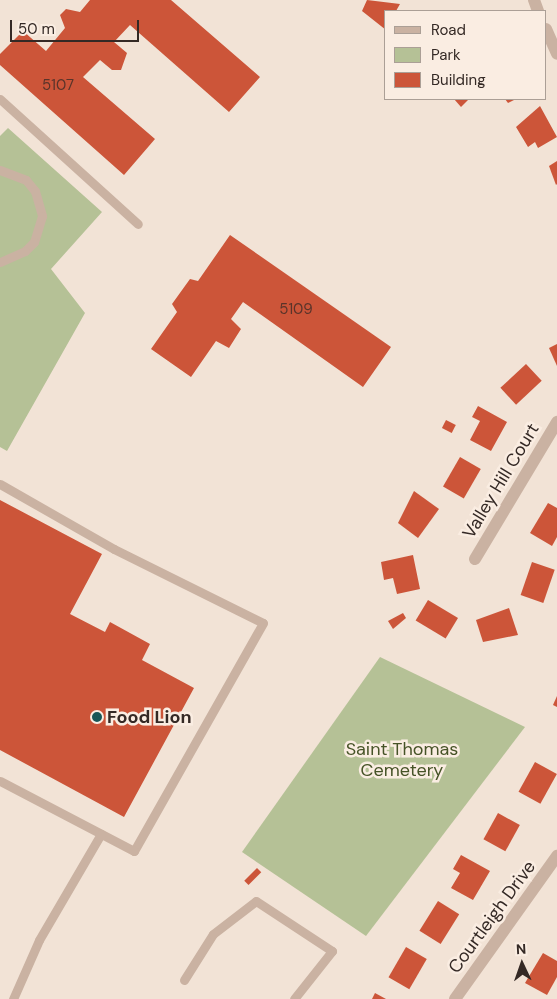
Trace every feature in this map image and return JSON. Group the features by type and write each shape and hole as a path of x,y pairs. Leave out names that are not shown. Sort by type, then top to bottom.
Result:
{"street":[{"path":"547,31 557,54"},
{"name":"Valley Hill Court","path":"475,559 557,422"},
{"name":"Courtleigh Drive","path":"455,999 557,856"}],"lane":[{"path":"0,99 138,224"},
{"path":"0,170 26,180 35,191 42,216 30,247 0,262"},
{"path":"0,484 114,549 263,623 134,852 0,781"},
{"path":"12,999 40,940 101,834"},
{"path":"184,980 213,934 256,901 332,951 294,999"}],"green space":[{"path":"8,128 102,212 51,269 85,313 7,451 0,447 0,136"},
{"name":"Saint Thomas Cemetery","path":"380,657 525,727 366,936 242,852"}],"building":[{"path":"90,0 171,0 260,77 229,112 130,25 114,42 127,53 121,70 112,70 100,60 83,77 155,139 124,175 0,65 0,54 23,31 46,51 65,28 60,15 66,9 80,12"},
{"path":"367,0 400,4 397,10 384,10 384,28 362,11"},
{"path":"455,100 468,100 461,107"},
{"path":"540,106 557,137 538,148 535,142 528,147 516,127"},
{"path":"557,161 557,184 556,185 549,166"},
{"path":"230,235 391,347 363,387 243,302 231,319 241,329 229,348 216,341 191,377 151,349 177,312 172,304 190,279 198,281"},
{"path":"557,344 557,366 549,348"},
{"path":"526,364 542,381 516,405 500,388"},
{"path":"478,406 507,422 491,451 470,440 480,421 472,417"},
{"path":"446,420 456,425 452,433 442,428"},
{"path":"460,457 481,469 464,498 443,486"},
{"path":"414,491 439,509 418,538 398,523"},
{"name":"Food Lion","path":"0,500 102,554 70,614 105,632 110,622 150,644 142,660 194,688 124,817 0,750"},
{"path":"548,503 557,508 557,537 552,546 530,533"},
{"path":"413,555 420,589 397,594 393,578 384,580 381,562"},
{"path":"532,562 555,570 543,603 521,595"},
{"path":"428,600 458,618 446,639 416,621"},
{"path":"509,608 518,635 483,642 476,620"},
{"path":"403,613 406,618 393,629 388,621"},
{"path":"557,696 557,707 553,705"},
{"path":"535,762 557,774 540,804 519,792"},
{"path":"498,813 520,825 505,851 483,839"},
{"path":"461,855 490,871 473,900 451,888 460,873 453,869"},
{"path":"257,868 261,872 249,885 244,881"},
{"path":"438,901 459,914 441,944 419,931"},
{"path":"406,947 427,959 409,989 389,977"},
{"path":"543,953 557,961 557,977 547,995 525,983"},
{"path":"375,993 386,999 372,999"}],"place":[{"name":"Food Lion","path":"97,717"}]}
